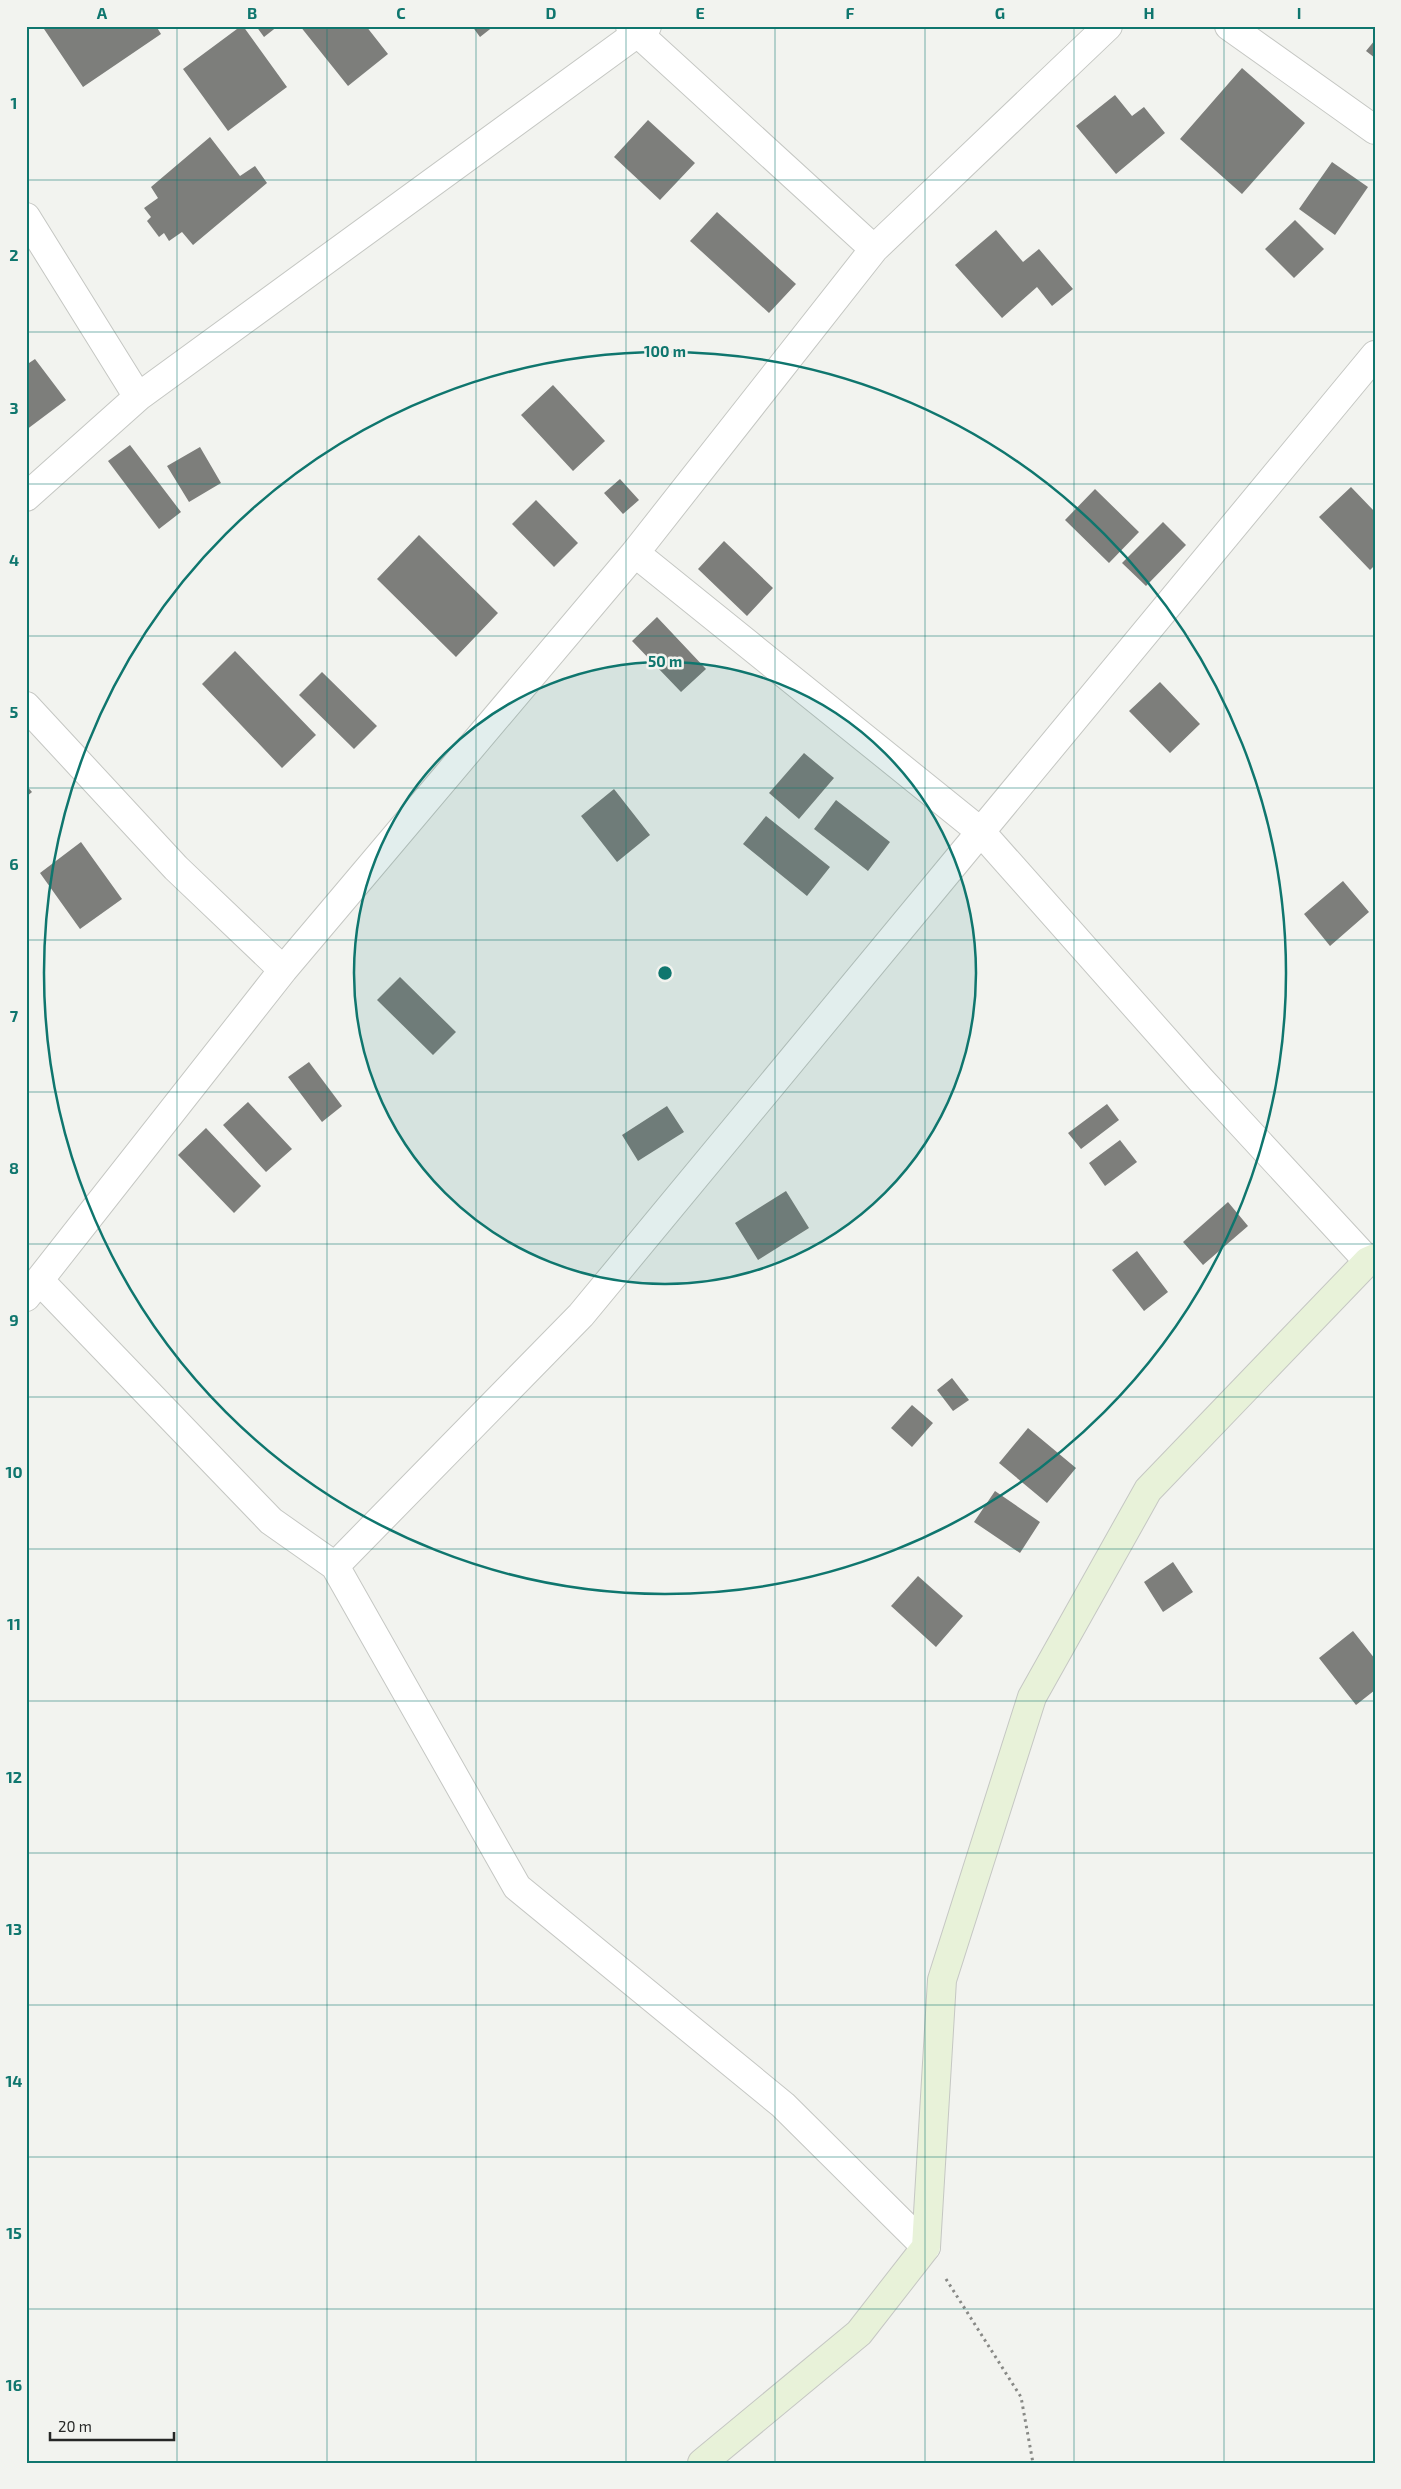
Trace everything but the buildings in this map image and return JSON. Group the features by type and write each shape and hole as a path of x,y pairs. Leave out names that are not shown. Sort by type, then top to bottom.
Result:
{"street":[{"path":"926,2247 783,2105 517,1887 335,1566 271,1521 33,1289 283,970 635,553 874,249 1108,26"},
{"path":"1229,26 1375,130"},
{"path":"26,497 138,397 638,29 874,249"},
{"path":"26,217 138,397"},
{"path":"335,1566 581,1315 1375,355"},
{"path":"635,553 981,832 1200,1079 1371,1260 1148,1490 1032,1697 942,1980 926,2247 859,2333 702,2463"},
{"path":"26,706 176,868 283,970"}],"path":[{"path":"926,2247 1021,2397 1033,2463"}]}
